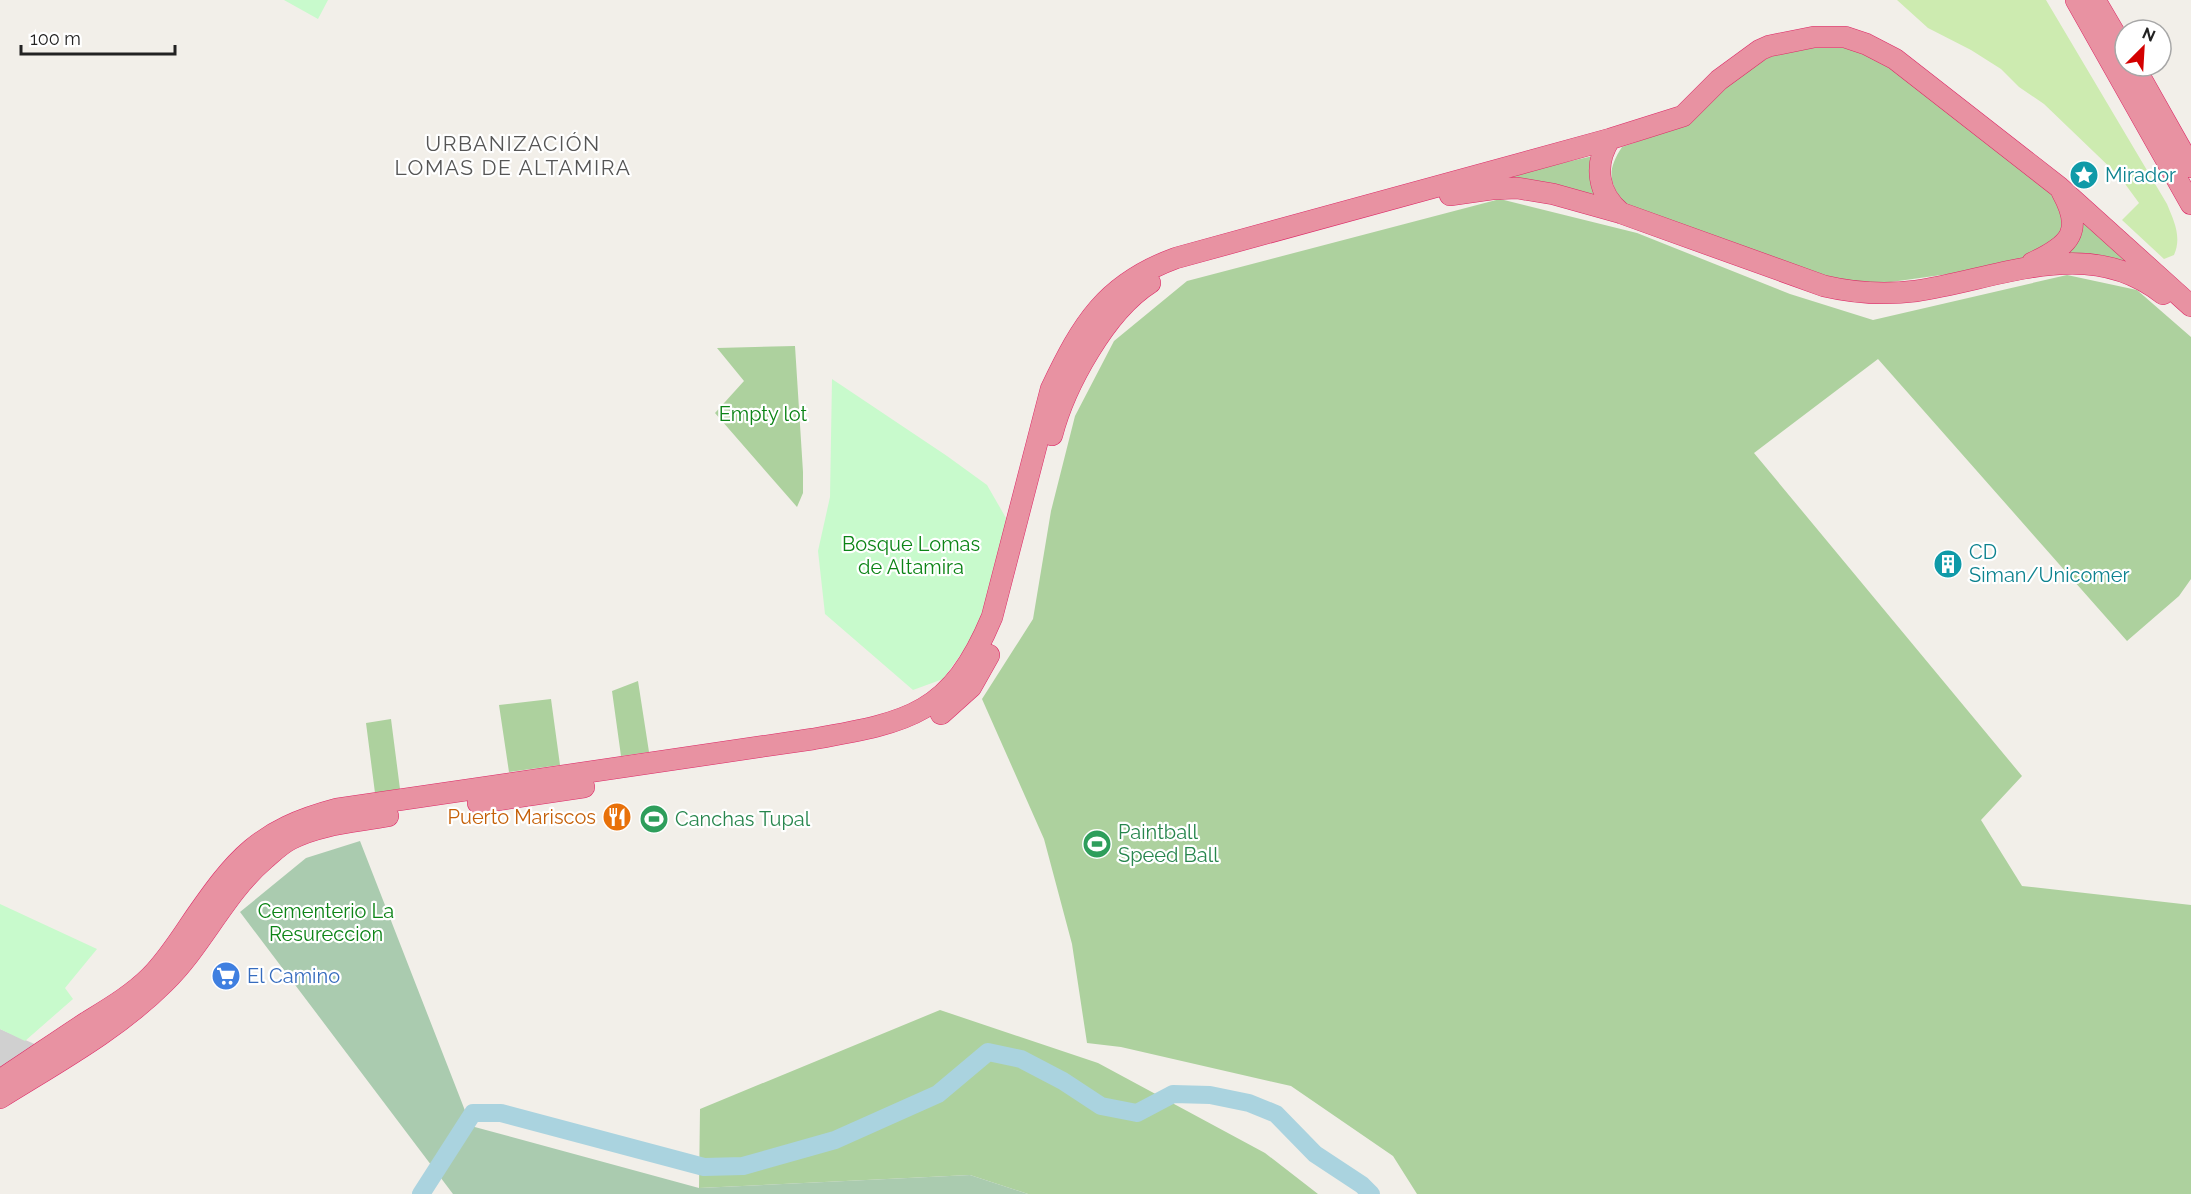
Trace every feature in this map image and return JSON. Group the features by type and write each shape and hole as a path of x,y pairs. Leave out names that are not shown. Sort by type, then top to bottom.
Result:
{"highway":[{"path":"2076,0 2191,204"},
{"path":"2095,0 2113,31"},
{"path":"0,1080 100,1014 149,977 176,945 222,879 238,861 264,839 301,820 337,809 813,739 882,726 922,710 954,684 982,642 992,617 1051,389 1065,360 1097,308 1120,286 1157,265 1176,258 1611,139 1683,116 1714,84 1760,50 1801,39 1825,36 1845,37 1876,48 1895,59 2059,187 2191,306"},
{"path":"2141,78 2191,167"},
{"path":"2167,122 2191,152"},
{"path":"1611,139 1600,162 1600,178 1609,202 1621,213"},
{"path":"2020,268 2052,253 2063,245 2069,236 2073,215 2059,187"},
{"path":"0,1098 84,1045 137,1007 165,982 182,962 226,900 249,874 288,840 306,832 395,815 540,795 883,740 910,731 949,709 976,680 1005,618 1053,429 1066,396 1112,318 1134,294 1154,280 1174,271 1445,196 1468,192 1528,189 1621,213 1824,286 1875,293 1912,291 2020,268 2085,263 2110,267 2148,282 2191,320"}],"shaded area":[{"path":"0,1029 46,1049 0,1080"}],"green space":[{"path":"284,0 328,0 318,19"},
{"path":"1897,0 2046,0 2167,204 2177,235 2174,255 2164,259 2122,220 2139,203 2120,177 2044,104 2019,87 2001,69 1971,50 1928,28"},
{"path":"1833,44 1880,58 2051,193 2059,208 2063,224 2058,236 2021,259 1970,271 1891,282 1855,284 1826,277 1627,208 1613,185 1612,178 1613,164 1622,147 1671,130 1703,110 1737,76 1758,63 1783,51"},
{"path":"1593,156 1598,200 1483,181"},
{"path":"1500,199 1637,233 1790,294 1873,320 2067,275 2137,290 2191,337 2191,579 2179,596 2127,641 1878,359 1754,453 2022,776 1981,820 2022,886 2191,905 2191,1194 1417,1194 1393,1156 1291,1086 1121,1047 1087,1043 1072,944 1044,839 982,699 1033,619 1051,511 1075,416 1114,341 1187,281"},
{"path":"2081,215 2142,270 2062,256"},
{"name":"Empty lot","path":"795,346 803,472 803,493 797,507 715,413 744,381 717,348"},
{"name":"Bosque Lomas de Altamira","path":"832,379 987,485 1006,518 1003,569 972,639 943,679 913,690 825,614 818,551 830,497"},
{"path":"638,681 649,752 621,756 612,691"},
{"path":"551,699 560,765 509,772 499,705"},
{"path":"391,719 400,789 375,793 366,723"},
{"name":"Cementerio La Resureccion","path":"360,841 471,1126 699,1188 970,1175 1028,1194 453,1194 240,912 306,858"},
{"path":"0,904 97,949 65,988 73,999 25,1041 0,1029"},
{"path":"940,1010 1098,1063 1265,1153 1318,1194 1028,1194 970,1175 699,1188 700,1109"}],"waterway":[{"path":"421,1194 473,1113 501,1113 704,1167 743,1166 835,1140 938,1094 988,1052 1021,1059 1063,1081 1101,1106 1137,1113 1173,1094 1210,1095 1249,1103 1276,1114 1315,1154 1362,1185 1371,1194"}],"place":[{"name":"Mirador","path":"2084,175"},
{"name":"CD Siman/Unicomer","path":"1948,564"},
{"name":"Puerto Mariscos","path":"617,817"},
{"name":"Canchas Tupal","path":"654,819"},
{"name":"Paintball Speed Ball","path":"1097,844"},
{"name":"El Camino","path":"226,976"}],"district":[{"name":"URBANIZACIÓN LOMAS DE ALTAMIRA","path":"513,156"}]}
